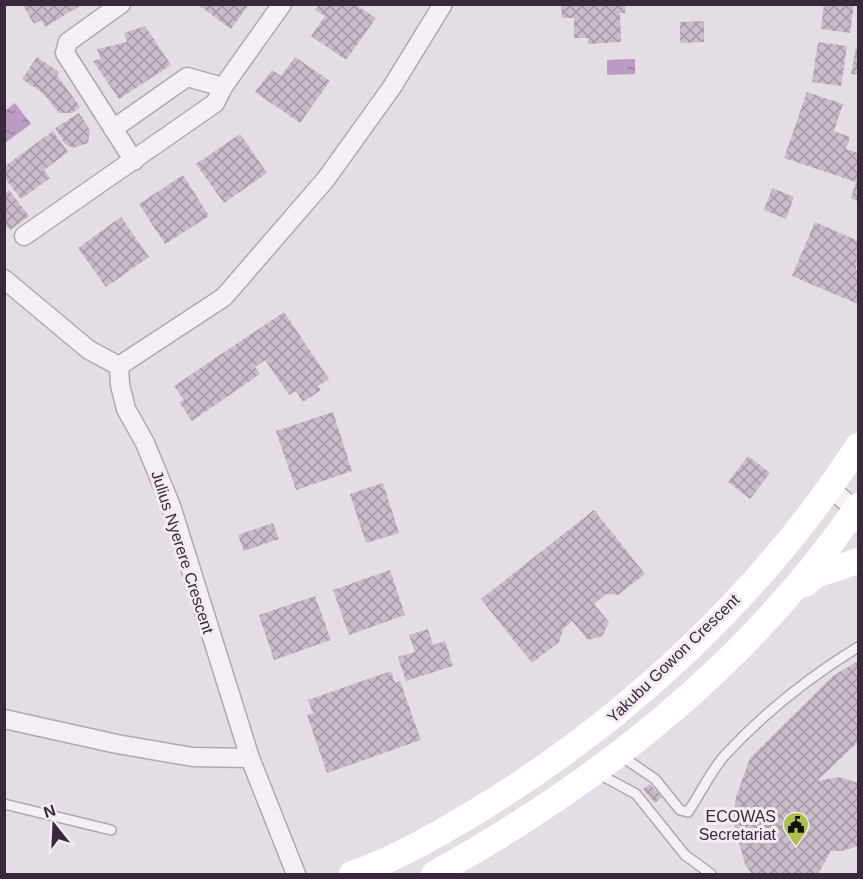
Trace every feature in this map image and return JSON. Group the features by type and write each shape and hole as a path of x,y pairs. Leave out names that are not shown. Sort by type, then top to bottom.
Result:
{"main road":[{"name":"Yakubu Gowon Crescent","path":"352,874 375,866 437,835 519,785 596,731 644,691 728,610 854,461"},
{"name":"Yakubu Gowon Crescent","path":"434,874 508,833 620,755 731,658 792,593 858,509"},
{"path":"792,593 816,575 858,561"}],"street":[{"path":"121,4 68,42 65,53 134,161"},
{"path":"24,236 215,103 223,87 282,4"},
{"path":"4,279 89,350 119,366 224,297 326,179 392,87 443,4"},
{"path":"114,129 187,76 223,87"},
{"name":"Julius Nyerere Crescent","path":"119,366 120,385 126,409 145,442 171,506 250,758 296,874"},
{"path":"830,488 858,509"},
{"path":"4,719 117,744 182,755 250,758"}],"lane":[{"path":"620,755 655,779 680,810 688,812 725,755 772,711 831,664 858,647"},
{"path":"597,773 636,794 685,855 711,874"},
{"path":"4,804 111,830"}],"water":[{"path":"635,59 635,74 607,75 607,60"},
{"path":"15,103 31,124 5,143 5,111"}],"building":[{"path":"22,4 83,4 45,27 41,20 34,24"},
{"path":"197,4 249,4 231,29"},
{"path":"561,4 625,4 625,13 620,13 621,42 588,44 588,38 574,38 574,18 562,18"},
{"path":"824,4 854,4 850,33 821,29"},
{"path":"319,5 356,5 376,18 346,60 311,36 325,16 315,10"},
{"path":"704,21 704,42 680,43 680,22"},
{"path":"145,26 171,65 119,99 93,61 101,59 97,49 127,42 124,33"},
{"path":"818,42 847,46 841,86 812,82"},
{"path":"856,48 858,49 858,75 851,74"},
{"path":"37,57 59,72 57,75 80,107 72,113 59,113 43,93 22,79"},
{"path":"295,57 330,81 300,123 255,92 272,70 281,76"},
{"path":"807,92 843,104 834,131 850,137 846,149 858,153 858,201 851,198 856,182 784,158"},
{"path":"79,113 90,130 88,143 73,148 65,144 55,128"},
{"path":"53,131 68,152 44,170 50,178 21,199 4,177 4,167"},
{"path":"240,134 267,173 224,203 196,164"},
{"path":"183,175 209,216 165,244 139,204"},
{"path":"772,188 794,197 786,219 764,210"},
{"path":"9,190 29,216 10,230 4,223 4,194"},
{"path":"121,217 149,257 106,287 78,248"},
{"path":"815,222 858,241 856,270 858,271 858,304 792,276"},
{"path":"284,312 329,379 318,386 321,390 303,402 296,391 289,395 265,360 255,367 260,374 192,421 179,402 184,400 174,386"},
{"path":"333,412 352,471 296,490 276,431"},
{"path":"748,456 770,473 750,499 728,482"},
{"path":"383,483 399,533 366,543 350,494"},
{"path":"594,510 645,574 618,595 606,594 594,604 609,622 602,636 588,640 572,621 563,629 559,642 532,663 481,599"},
{"path":"273,523 279,539 244,551 238,535"},
{"path":"390,570 405,615 349,635 333,590"},
{"path":"315,596 331,640 274,660 259,615"},
{"path":"428,629 433,645 445,641 453,666 406,681 398,657 415,652 409,635"},
{"path":"858,661 858,742 817,781 839,777 858,783 858,846 842,851 831,851 818,874 752,874 745,864 733,820 736,797 750,758 833,676"},
{"path":"391,671 395,683 400,681 421,740 327,773 307,715 313,713 308,700"},
{"path":"650,784 662,797 655,803 643,789"}],"place":[{"name":"ECOWAS Secretariat","path":"796,848"}]}
